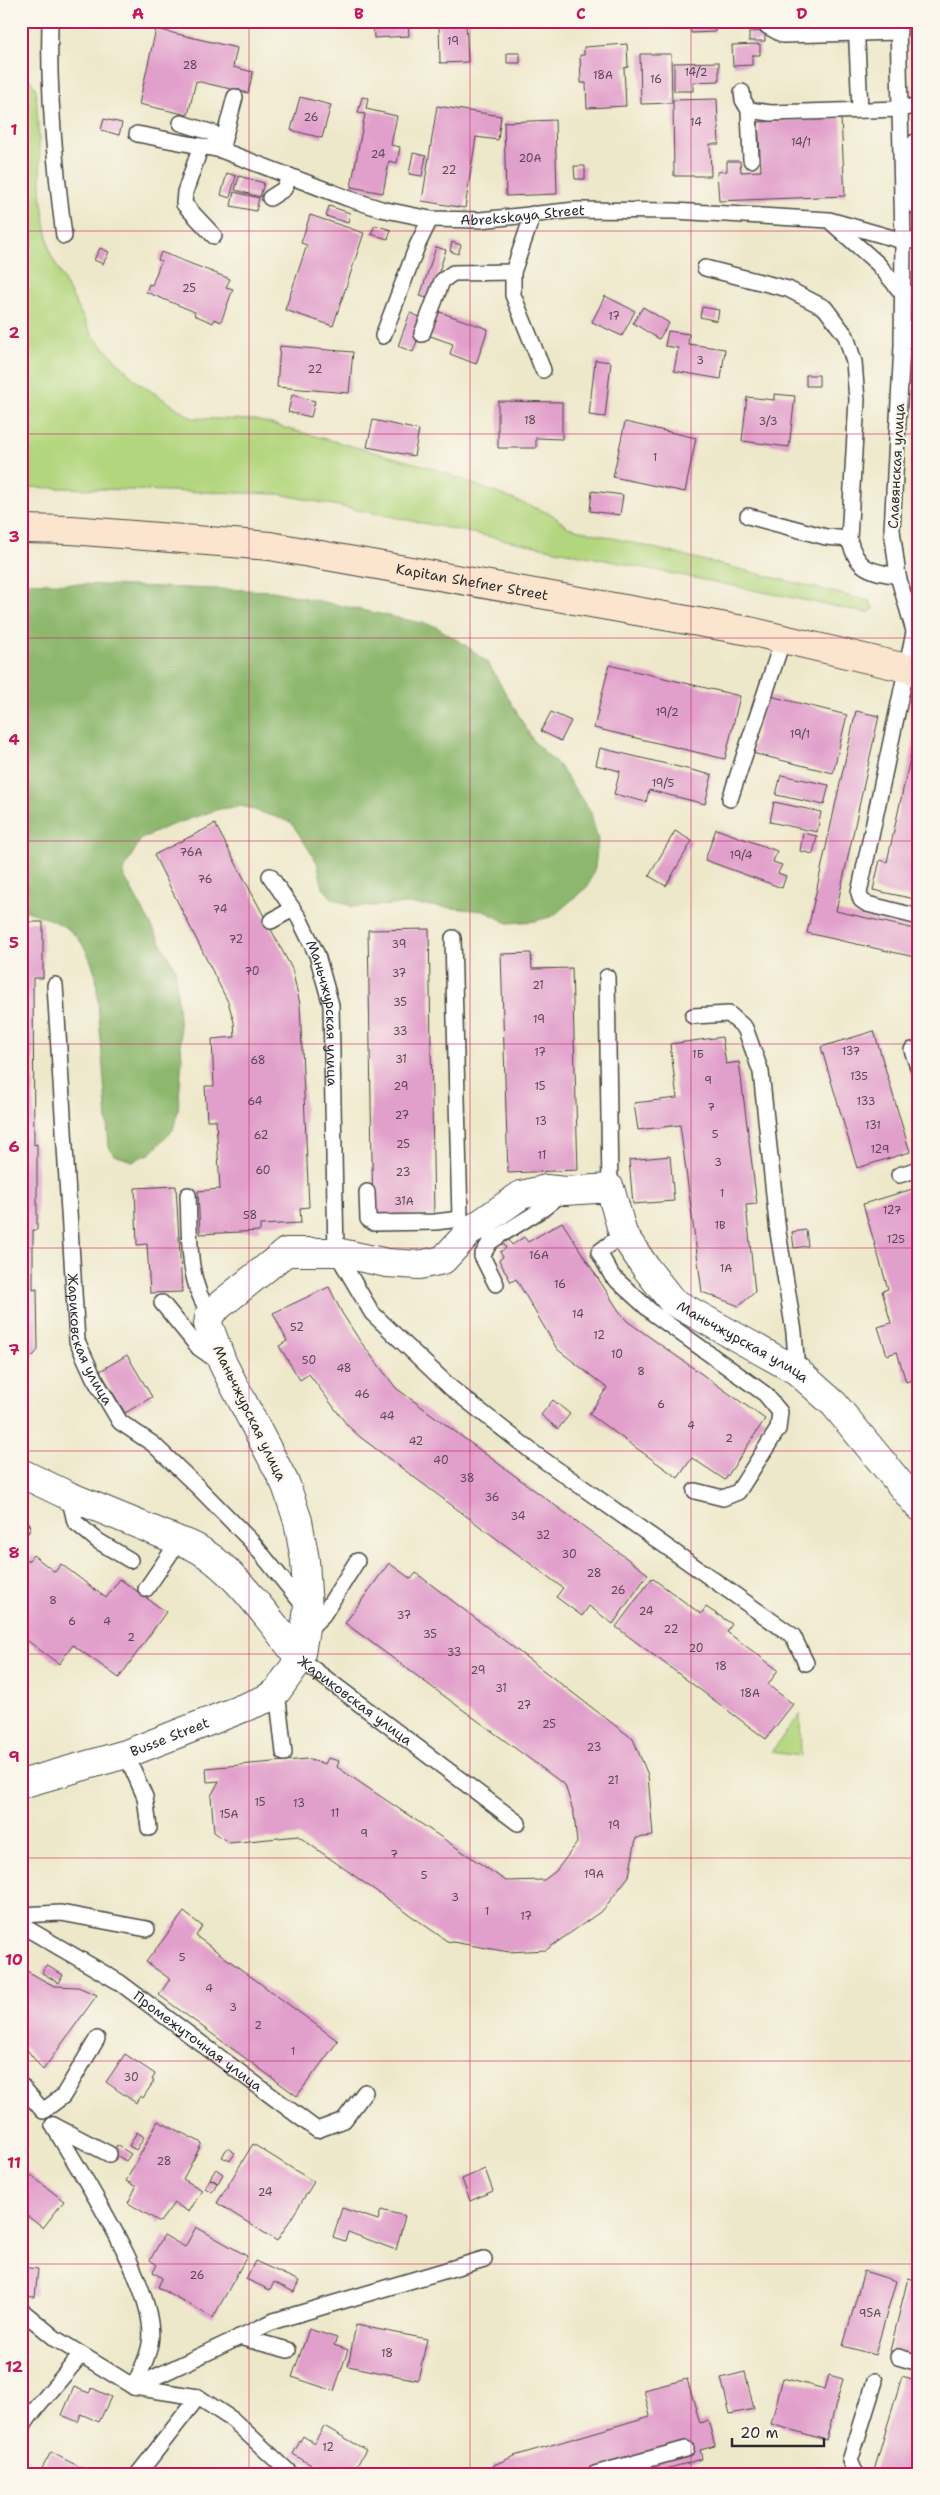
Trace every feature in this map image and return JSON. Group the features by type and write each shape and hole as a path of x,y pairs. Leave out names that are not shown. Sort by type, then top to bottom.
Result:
{"main road":[{"name":"Kapitan Shefner Street","path":"21,529 71,530 270,546 749,631 912,669"}],"street":[{"path":"210,1313 286,1252 336,1252 386,1263 419,1265 443,1260 466,1224 521,1196 546,1188 565,1190 610,1188"},
{"name":"Маньчжурская улица","path":"610,1188 623,1234 646,1268 672,1301 797,1371 834,1404 919,1507"},
{"name":"Маньчжурская улица","path":"210,1313 208,1324 222,1364 286,1485 298,1521 305,1560 304,1634"},
{"name":"Жариковская улица","path":"21,1473 69,1496 194,1545 224,1567 304,1634"},
{"name":"Busse Street","path":"21,1784 126,1754 266,1699 278,1690 304,1634"}],"lane":[{"path":"50,21 49,75 55,163 64,236"},
{"path":"766,21 767,26 783,35 856,27 898,26"},
{"name":"Славянская улица","path":"898,26 900,109 912,143 903,241 902,346 892,530 898,576 914,632 912,669 859,893 861,900 867,904 919,917"},
{"path":"856,27 860,110"},
{"path":"742,92 743,100 749,110 751,160"},
{"path":"221,150 235,97"},
{"path":"749,110 771,113 900,109 919,105"},
{"path":"180,123 213,133 221,150"},
{"name":"Abrekskaya Street","path":"136,134 221,150 381,209 430,220 480,220 576,210 674,211 829,220 903,241 919,240"},
{"path":"912,143 916,206 919,208"},
{"path":"201,146 185,192 184,204 214,236"},
{"path":"270,198 284,189 290,176"},
{"path":"533,214 513,272 513,295 543,370"},
{"path":"383,336 417,246 430,220"},
{"path":"829,220 878,264 902,293"},
{"path":"705,268 788,289 825,308 846,336 854,362 857,400 849,539 853,557 870,570 898,576"},
{"path":"422,334 442,281 453,273 513,272"},
{"path":"748,516 800,528 826,537 849,539"},
{"path":"914,632 919,609"},
{"path":"730,799 783,639"},
{"name":"Маньчжурская улица","path":"270,876 293,909 317,955 331,1005 336,1252 372,1313 420,1360 535,1454 793,1636 806,1663"},
{"path":"271,922 293,909"},
{"path":"368,1192 368,1219 374,1223 434,1222 466,1224 453,938"},
{"path":"607,976 610,1188"},
{"name":"Жариковская улица","path":"55,985 77,1341 94,1378 120,1422 153,1444 251,1541 304,1634 518,1823"},
{"path":"693,1016 729,1014 745,1028 761,1072 778,1232 794,1332 797,1371"},
{"path":"912,1050 919,1070"},
{"path":"899,1175 919,1169"},
{"path":"496,1284 482,1256 490,1242 544,1208 565,1190"},
{"path":"188,1195 191,1256 200,1301 210,1313"},
{"path":"623,1234 599,1252 612,1276 654,1314 765,1394 780,1412 778,1429 738,1492 723,1498 695,1491"},
{"path":"162,1303 199,1348 222,1364"},
{"path":"69,1496 75,1522 98,1541 130,1560"},
{"path":"146,1590 179,1540"},
{"path":"304,1634 323,1615 357,1561"},
{"path":"278,1690 284,1753"},
{"path":"126,1754 146,1798 149,1828"},
{"path":"21,1915 61,1913 147,1929"},
{"name":"Промежуточная улица","path":"21,1925 119,1982 317,2130 344,2120 364,2092"},
{"path":"21,2084 43,2111 63,2096 97,2040"},
{"path":"109,2154 53,2125 129,2256 148,2313 150,2343 134,2387"},
{"path":"134,2387 274,2321 484,2259"},
{"path":"21,2310 80,2356 134,2387 198,2397 233,2420 291,2474"},
{"path":"239,2337 288,2350"},
{"path":"21,2430 80,2356"},
{"path":"898,2356 919,2362"},
{"path":"856,2474 850,2461 875,2381"},
{"path":"138,2474 198,2397"},
{"path":"595,2474 686,2449"}],"green space":[{"path":"21,78 30,80 36,89 42,203 50,253 92,335 136,381 192,418 256,420 429,467 551,514 568,527 869,601 874,609 867,613 279,494 21,487"},
{"path":"21,582 273,591 435,626 468,647 488,663 534,742 560,767 591,813 598,841 595,867 588,886 553,916 535,921 508,923 484,911 410,904 353,907 333,899 323,888 317,862 291,822 242,806 219,809 166,827 141,839 124,869 125,878 175,968 182,1059 178,1111 173,1130 151,1153 132,1161 114,1155 109,1147 96,976 91,960 78,938 70,931 49,919 21,909"},
{"path":"800,1714 801,1756 771,1752"}],"building":[{"path":"373,21 408,21 409,36 374,38"},
{"path":"439,21 466,21 468,62 440,63"},
{"path":"679,21 715,21 715,32 691,33 691,26 679,26"},
{"path":"156,29 237,48 233,67 253,72 248,93 196,81 188,115 139,104"},
{"path":"765,31 765,41 749,41 749,32"},
{"path":"627,44 628,67 624,68 626,106 587,108 586,83 581,83 580,55 584,55 584,47"},
{"path":"760,44 760,55 752,55 752,65 733,66 732,45"},
{"path":"507,53 520,53 520,63 507,63"},
{"path":"640,54 671,54 672,103 641,104"},
{"path":"719,62 719,81 693,82 693,91 674,91 674,63"},
{"path":"300,97 331,105 322,138 291,130"},
{"path":"362,97 368,98 366,109 397,116 391,145 400,147 397,163 389,161 383,193 351,187 365,114 358,113"},
{"path":"717,99 719,144 710,144 711,176 674,176 673,100"},
{"path":"437,106 501,116 498,140 476,137 465,208 422,201"},
{"path":"841,118 845,196 719,201 717,172 727,171 727,161 740,161 741,172 761,171 758,122"},
{"path":"104,119 122,123 119,135 101,130"},
{"path":"555,120 557,194 506,196 504,122"},
{"path":"413,153 426,156 422,176 409,174"},
{"path":"574,166 585,166 585,179 575,179"},
{"path":"227,173 236,176 230,198 221,195"},
{"path":"239,176 264,183 260,197 235,190"},
{"path":"234,192 259,198 256,211 231,206"},
{"path":"329,206 350,213 348,223 326,216"},
{"path":"310,215 364,233 333,326 285,310 307,245 301,243"},
{"path":"375,225 391,230 388,239 371,234"},
{"path":"452,242 461,245 458,254 450,251"},
{"path":"436,247 446,250 430,299 420,296"},
{"path":"100,248 109,252 103,264 94,260"},
{"path":"161,252 230,279 226,287 233,289 221,322 214,319 213,323 194,315 195,312 146,292 149,284 152,285 161,261 158,260"},
{"path":"605,296 635,311 622,336 592,322"},
{"path":"643,307 669,323 659,339 633,323"},
{"path":"702,307 719,310 717,321 700,317"},
{"path":"434,310 488,329 476,364 450,354 453,344 425,334"},
{"path":"410,313 425,319 413,352 398,346"},
{"path":"668,331 689,334 688,344 725,349 721,379 674,371 678,348 665,346"},
{"path":"280,346 353,352 349,393 277,387"},
{"path":"595,360 611,362 605,417 589,415"},
{"path":"806,375 819,375 819,386 806,386"},
{"path":"774,394 795,396 789,447 742,441 747,397 774,400"},
{"path":"292,395 315,401 311,417 288,412"},
{"path":"498,401 562,402 562,439 536,438 536,448 498,448"},
{"path":"373,420 419,430 414,456 367,447"},
{"path":"625,422 696,438 685,492 613,477"},
{"path":"592,491 623,495 620,515 590,511"},
{"path":"609,665 740,696 725,759 594,728"},
{"path":"766,695 847,715 833,773 752,753"},
{"path":"856,711 879,716 836,911 919,930 919,958 807,933"},
{"path":"551,712 571,721 561,741 541,731"},
{"path":"914,740 919,741 919,900 873,890 880,860 887,862"},
{"path":"600,748 712,775 705,804 649,790 646,802 614,794 620,771 596,765"},
{"path":"781,775 829,785 824,805 776,795"},
{"path":"774,802 821,812 817,832 770,822"},
{"path":"215,824 292,969 300,1004 309,1207 300,1208 301,1223 260,1225 260,1231 200,1234 198,1191 220,1189 216,1120 207,1120 205,1086 214,1086 212,1039 235,1037 234,1022 228,1002 154,855"},
{"path":"716,829 777,851 773,862 782,865 778,873 786,876 782,888 705,860"},
{"path":"675,831 692,841 666,886 649,876"},
{"path":"803,833 817,836 813,854 800,851"},
{"path":"21,922 43,922 43,978 33,978 34,1145 37,1144 37,1230 33,1230 33,1290 37,1289 38,1350 33,1356 21,1359"},
{"path":"429,929 434,1215 373,1216 368,930"},
{"path":"531,953 532,969 572,968 578,1170 508,1173 501,954"},
{"path":"874,1031 910,1152 857,1168 821,1047"},
{"path":"722,1037 726,1064 739,1062 757,1204 746,1205 755,1292 739,1306 702,1292 680,1125 638,1130 634,1103 677,1098 670,1044"},
{"path":"670,1156 674,1201 633,1204 629,1160"},
{"path":"176,1186 182,1292 150,1293 147,1244 137,1245 135,1188"},
{"path":"916,1188 919,1197 919,1378 906,1382 897,1352 887,1355 878,1327 891,1323 882,1291 888,1289 863,1204"},
{"path":"497,1222 512,1245 524,1237 528,1242 562,1222 627,1321 765,1419 725,1480 692,1458 678,1478 589,1414 607,1388 557,1349 516,1279 511,1282 499,1260 503,1257 500,1252 506,1248 492,1225"},
{"path":"806,1230 808,1246 794,1248 792,1232"},
{"path":"329,1287 342,1313 360,1341 396,1388 648,1574 613,1624 589,1606 582,1616 556,1597 563,1588 360,1437 347,1425 309,1374 300,1380 279,1346 287,1341 273,1313"},
{"path":"127,1355 152,1397 125,1413 100,1371"},
{"path":"553,1400 570,1414 558,1429 541,1415"},
{"path":"33,1555 55,1572 61,1564 106,1598 120,1579 166,1612 119,1678 73,1645 59,1664 21,1636 21,1556 28,1561"},
{"path":"389,1563 411,1579 416,1573 633,1739 648,1775 653,1836 636,1838 629,1876 603,1910 546,1950 509,1952 447,1941 298,1836 229,1843 214,1832 211,1796 219,1781 207,1782 206,1768 307,1759 325,1764 328,1758 339,1761 337,1767 506,1881 544,1880 556,1871 577,1843 574,1814 565,1785 345,1623"},
{"path":"652,1578 701,1614 706,1607 732,1624 727,1632 778,1670 768,1685 793,1704 766,1739 616,1627"},
{"path":"184,1912 202,1926 196,1936 338,2041 297,2096 159,1995 170,1979 146,1962"},
{"path":"46,1965 63,1975 59,1983 42,1973"},
{"path":"27,1971 54,1986 78,1987 97,1995 43,2070 21,2042 21,1980"},
{"path":"125,2054 155,2074 152,2080 154,2081 143,2098 140,2096 136,2103 106,2082"},
{"path":"158,2121 202,2143 183,2179 202,2190 189,2212 174,2203 160,2222 128,2203 136,2187 126,2181"},
{"path":"137,2132 144,2137 136,2150 129,2146"},
{"path":"253,2144 314,2182 277,2241 217,2203"},
{"path":"117,2145 131,2154 126,2161 113,2153"},
{"path":"227,2148 235,2153 230,2161 222,2157"},
{"path":"216,2169 223,2174 218,2183 210,2178"},
{"path":"485,2169 493,2191 470,2201 462,2179"},
{"path":"27,2172 64,2201 43,2228 21,2211 21,2180"},
{"path":"210,2179 217,2183 212,2192 205,2188"},
{"path":"342,2208 378,2220 381,2210 405,2216 396,2250 348,2232 345,2241 333,2237"},
{"path":"196,2227 247,2256 213,2318 158,2287 162,2278 153,2272 157,2265 150,2260 164,2235 185,2247"},
{"path":"255,2261 299,2281 294,2292 274,2282 270,2290 246,2279"},
{"path":"21,2267 38,2269 35,2297 21,2296"},
{"path":"864,2271 896,2281 875,2355 843,2346"},
{"path":"908,2278 919,2281 919,2359 890,2351"},
{"path":"356,2325 427,2339 418,2380 348,2366"},
{"path":"309,2329 337,2338 334,2345 348,2350 334,2391 292,2377"},
{"path":"745,2372 754,2409 730,2414 721,2378"},
{"path":"829,2375 843,2379 826,2440 771,2424 783,2378 825,2389"},
{"path":"902,2376 919,2381 919,2474 873,2474"},
{"path":"687,2379 700,2423 708,2420 715,2446 700,2450 702,2459 648,2474 489,2474 494,2465 514,2456 650,2416 644,2390"},
{"path":"74,2387 89,2393 92,2388 111,2397 99,2422 81,2414 78,2422 62,2415"},
{"path":"324,2426 366,2450 352,2474 333,2474 318,2465 316,2468 293,2454 303,2436 314,2443"},
{"path":"51,2452 62,2458 94,2474 39,2474"}]}
